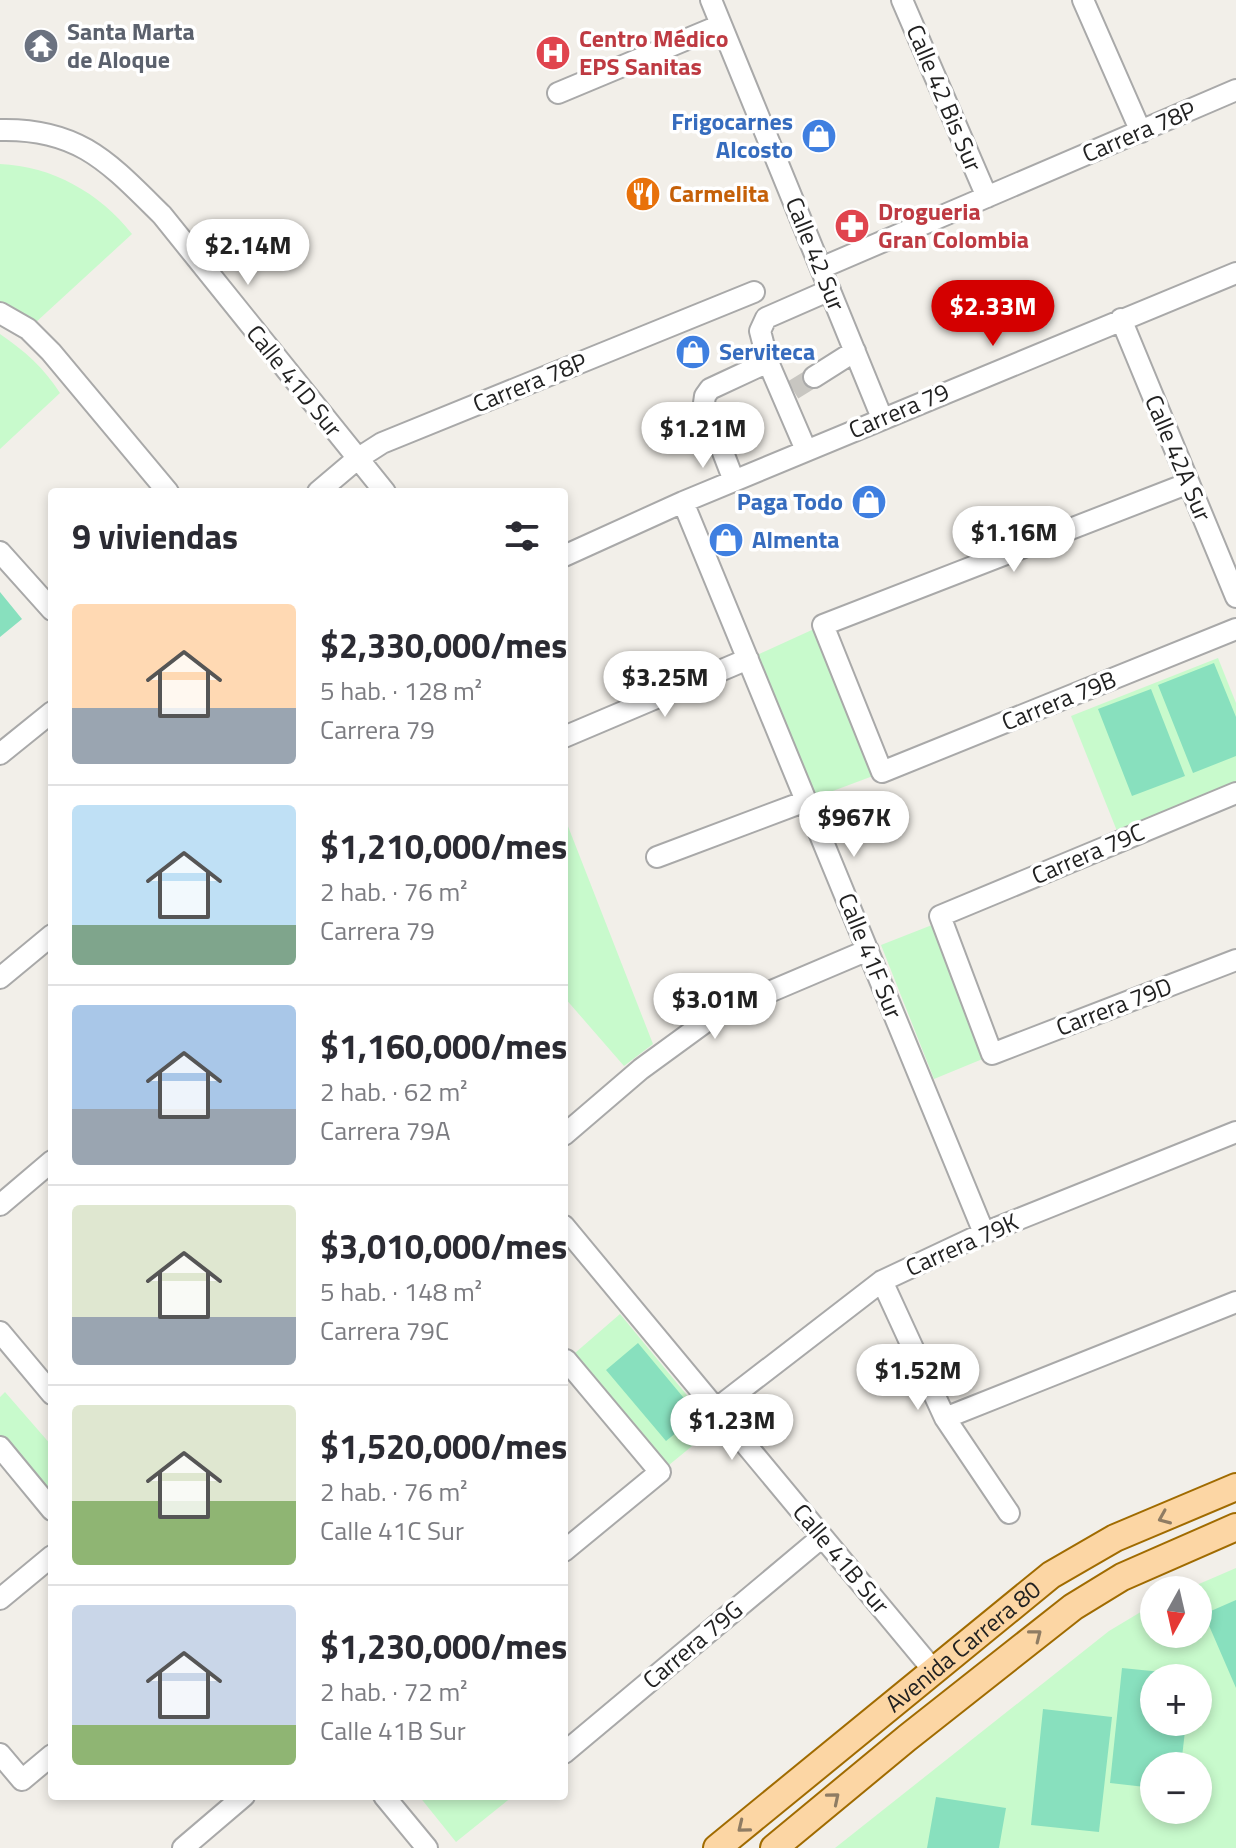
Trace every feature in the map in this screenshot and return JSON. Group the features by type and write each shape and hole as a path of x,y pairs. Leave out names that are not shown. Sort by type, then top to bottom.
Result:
{"main road":[{"name":"Avenida Carrera 80","path":"717,1848 1028,1592 1075,1560 1115,1538 1236,1487"},
{"name":"Avenida Carrera 80","path":"774,1848 894,1748 1073,1607 1122,1577 1236,1527"}],"street":[{"name":"Calle 42 Sur","path":"711,0 882,418"},
{"name":"Calle 42 Bis Sur","path":"902,0 987,197"},
{"path":"1083,0 1141,132"},
{"path":"558,93 721,25"},
{"name":"Carrera 78P","path":"821,268 1236,90"},
{"name":"Calle 41D Sur","path":"0,130 40,132 66,140 107,161 162,215 382,488"},
{"name":"Carrera 79","path":"568,554 882,418 1236,273"},
{"path":"806,450 788,394 768,362 760,331 766,318 830,290"},
{"name":"Carrera 78P","path":"323,488 382,443 754,292"},
{"path":"0,313 28,329 165,488"},
{"name":"Calle 42A Sur","path":"1121,319 1236,597"},
{"path":"814,377 855,351"},
{"path":"734,481 704,403 705,396 710,389 768,362"},
{"name":"Carrera 79B","path":"1189,483 823,625 882,772 1236,629"},
{"name":"Calle 41F Sur","path":"683,502 984,1233"},
{"path":"0,552 48,606"},
{"path":"568,735 748,659"},
{"path":"0,754 48,715"},
{"name":"Carrera 79C","path":"992,1054 940,916 1236,793"},
{"path":"657,857 806,801"},
{"path":"0,978 48,938"},
{"path":"568,1132 641,1069 715,1015 868,950"},
{"name":"Carrera 79D","path":"992,1054 1236,960"},
{"name":"Carrera 79K","path":"716,1409 882,1281 984,1233 1236,1132"},
{"path":"0,1205 48,1164"},
{"name":"Calle 41B Sur","path":"568,1231 934,1671"},
{"path":"882,1281 945,1418 1009,1513"},
{"path":"945,1418 1236,1302"},
{"path":"0,1332 48,1389"},
{"path":"568,1365 660,1472 568,1548"},
{"path":"0,1447 48,1505"},
{"name":"Carrera 79G","path":"568,1750 822,1537"},
{"path":"0,1599 48,1559"},
{"path":"0,1754 22,1780 48,1758"},
{"path":"183,1848 239,1800"},
{"path":"387,1800 427,1848"}],"green space":[{"path":"0,164 38,170 74,184 105,206 132,234 35,323 0,301"},
{"path":"0,334 33,360 60,393 0,449"},
{"path":"0,592 22,619 0,637"},
{"path":"814,629 873,776 814,798 757,655"},
{"path":"1218,658 1236,703 1236,784 1117,831 1071,716"},
{"path":"1214,663 1236,717 1236,756 1193,773 1158,685"},
{"path":"1151,689 1185,776 1132,796 1098,709"},
{"path":"568,826 653,1044 624,1066 568,1002"},
{"path":"932,925 985,1058 934,1079 881,945"},
{"path":"620,1314 714,1428 669,1465 575,1353"},
{"path":"638,1343 698,1415 666,1441 606,1370"},
{"path":"5,1392 48,1441 48,1495 0,1439 0,1397"},
{"path":"1236,1568 1236,1848 835,1848 1109,1631 1140,1612 1140,1648 1212,1648 1212,1578"},
{"path":"1236,1600 1236,1688 1212,1632 1212,1610"},
{"path":"1122,1668 1140,1670 1140,1736 1184,1736 1183,1752 1140,1752 1140,1786 1110,1783"},
{"path":"1043,1709 1112,1717 1099,1832 1031,1825"},
{"path":"936,1797 1006,1808 999,1848 927,1848"},
{"path":"422,1800 508,1800 456,1842"}],"tunnel":[{"path":"793,390 814,377"}],"place":[{"name":"Santa Marta de Aloque","path":"41,46"},
{"name":"Centro Médico EPS Sanitas","path":"553,53"},
{"name":"Frigocarnes Alcosto","path":"819,136"},
{"name":"Carmelita","path":"643,194"},
{"name":"Drogueria Gran Colombia","path":"852,226"},
{"name":"Serviteca","path":"693,352"},
{"name":"Paga Todo","path":"869,502"},
{"name":"Almenta","path":"726,540"}]}
